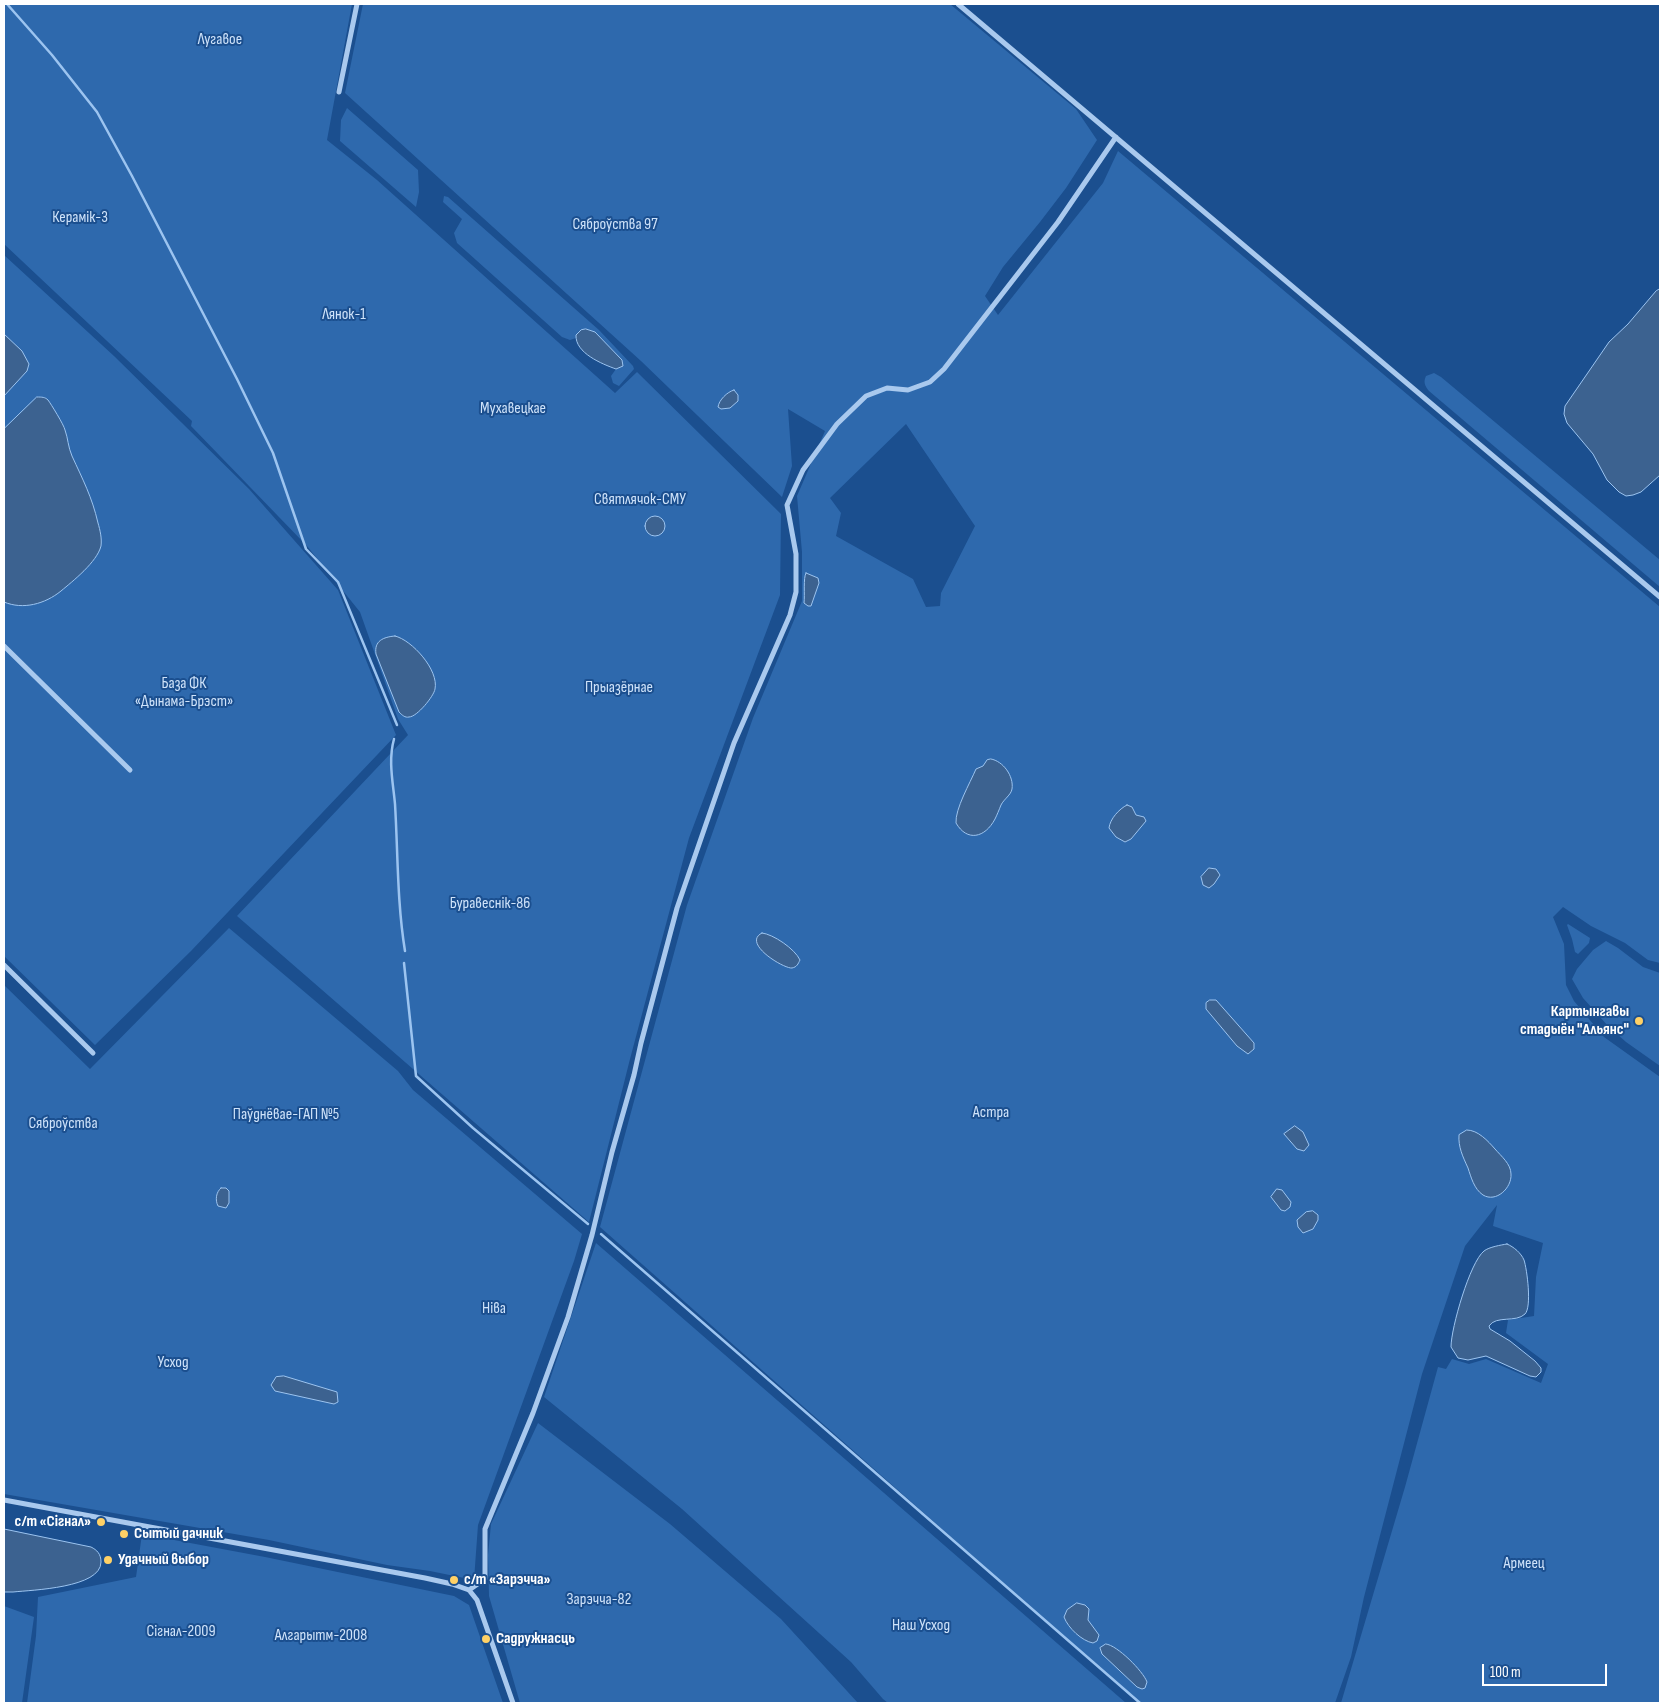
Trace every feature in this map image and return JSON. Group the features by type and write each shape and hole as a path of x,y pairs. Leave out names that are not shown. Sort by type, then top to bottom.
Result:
{"street":[{"path":"339,92 357,4"},
{"path":"958,4 1660,597"},
{"path":"469,1590 485,1579 485,1529 533,1413 568,1317 594,1230 612,1152 634,1075 640,1043 677,908 734,743 790,616 796,592 796,554 787,505 803,470 837,424 866,396 887,388 908,390 930,382 944,369 1058,222 1116,137"},
{"path":"4,646 130,770"},
{"path":"4,965 93,1053"},
{"path":"4,1500 425,1578 469,1590 477,1600 513,1703"}],"green space":[{"path":"4,4 352,4 327,140 377,180 615,393 637,372 781,514 780,595 689,838 589,1222 237,916 408,735 398,719 360,612 307,546 191,426 192,421 4,244"},
{"path":"363,4 950,4 1076,109 1097,140 1066,188 1003,267 985,296 998,315 1103,183 1118,151 1660,607 1660,963 1648,960 1625,943 1591,926 1563,907 1553,917 1564,944 1566,985 1574,1001 1604,1037 1660,1077 1660,1703 1341,1703 1405,1487 1438,1367 1446,1369 1452,1359 1469,1364 1486,1359 1541,1383 1548,1364 1506,1333 1508,1320 1534,1316 1536,1277 1543,1243 1493,1226 1497,1205 1465,1246 1422,1374 1364,1597 1351,1657 1335,1703 1139,1703 600,1227 687,905 753,718 802,601 802,552 797,496 825,431 788,409 792,466 782,497 641,361 345,93","holes":["906,424 975,526 941,593 940,606 926,607 913,579 836,536 841,513 830,498"]},
{"path":"347,108 418,170 419,192 416,207 340,141 341,120"},
{"path":"444,196 448,197 599,330 633,366 634,369 619,386 613,383 611,376 616,369 621,367 621,360 600,338 585,329 578,332 576,338 570,340 562,337 457,243 454,233 462,219 443,202"},
{"name":"База ФК «Дынама-Брэст»","path":"4,255 114,356 249,489 338,590 396,735 191,951 95,1045 4,956"},
{"path":"1434,373 1660,560 1660,587 1429,391 1425,384 1425,378"},
{"path":"1568,924 1590,938 1589,943 1578,954 1575,952"},
{"path":"229,928 398,1071 413,1090 582,1234 574,1261 478,1525 474,1580 387,1565 269,1540 4,1494 4,985 90,1069"},
{"name":"Картынгавы стадыён \"Альянс\"","path":"1606,941 1643,967 1660,973 1660,1066 1626,1042 1608,1026 1583,998 1572,979 1577,969 1593,950"},
{"name":"Наш Усход","path":"596,1243 1126,1703 888,1703 883,1699 851,1662 682,1509 544,1397"},
{"name":"Зарэчча-82","path":"538,1423 670,1524 781,1619 858,1703 520,1703 489,1596 488,1555 491,1524"},
{"path":"142,1534 454,1596 469,1605 503,1703 27,1703 36,1636 38,1597 136,1577"},
{"path":"4,1606 34,1617 22,1703 4,1703"}],"shaded area":[{"path":"1660,289 1660,475 1641,492 1626,496 1607,480 1593,454 1567,423 1564,414 1565,406 1609,342"},
{"path":"586,329 595,332 622,360 623,366 616,369 597,361 580,347 576,335 581,330"},
{"path":"4,334 22,351 29,364 27,371 4,396"},
{"path":"734,390 738,395 738,401 730,408 721,409 718,407 724,397"},
{"path":"37,397 43,397 48,400 64,427 71,453 93,505 100,531 101,546 90,565 55,596 34,604 19,605 4,602 4,429"},
{"path":"655,516 662,519 665,526 662,533 655,536 648,533 645,526 648,519"},
{"path":"806,573 818,578 819,583 811,606 804,603"},
{"path":"395,636 409,643 423,657 433,673 435,681 434,692 428,701 416,714 409,717 405,717 399,712 376,654 376,646 380,640"},
{"path":"991,759 1000,763 1007,770 1011,779 1012,789 991,825 981,834 971,835 960,829 956,823 956,817 963,796 976,769"},
{"path":"1127,805 1132,807 1136,815 1144,817 1146,821 1131,839 1125,842 1116,837 1109,828 1115,815"},
{"path":"1209,868 1216,869 1220,875 1209,888 1203,885 1201,877"},
{"path":"762,933 778,939 794,951 800,960 797,965 792,968 788,967 766,955 757,943 757,937"},
{"path":"1210,1000 1216,1000 1254,1043 1254,1049 1248,1054 1237,1046 1206,1009 1206,1003"},
{"path":"1295,1126 1303,1132 1309,1145 1304,1151 1297,1149 1284,1134"},
{"path":"1467,1130 1471,1130 1486,1139 1503,1157 1511,1170 1509,1184 1498,1196 1488,1197 1483,1195 1473,1183 1459,1144 1459,1135"},
{"path":"221,1188 226,1188 229,1191 229,1203 226,1208 217,1204 217,1194"},
{"path":"1277,1189 1282,1190 1291,1202 1290,1207 1285,1211 1281,1210 1271,1197"},
{"path":"1313,1211 1318,1215 1318,1220 1313,1229 1303,1233 1298,1227 1297,1220 1306,1212"},
{"path":"1507,1244 1517,1250 1524,1260 1528,1288 1527,1310 1521,1317 1496,1321 1489,1326 1490,1329 1510,1341 1535,1361 1541,1368 1541,1372 1536,1377 1486,1356 1468,1360 1458,1358 1451,1347 1462,1296 1473,1268 1484,1251 1495,1246"},
{"path":"284,1376 337,1392 338,1402 334,1404 275,1391 271,1385 276,1377"},
{"path":"4,1529 91,1547 97,1551 100,1557 101,1562 98,1571 90,1577 64,1586 4,1592"},
{"path":"1077,1603 1085,1605 1089,1609 1088,1620 1099,1635 1097,1641 1093,1643 1084,1640 1076,1633 1064,1617 1067,1610"},
{"path":"1106,1644 1111,1645 1135,1665 1145,1677 1147,1682 1145,1688 1137,1687 1102,1654 1100,1648"}],"waterway":[{"path":"7,4 52,55 97,112 132,176 273,453 306,549 338,582 397,725"},
{"path":"394,739 391,755 400,914 405,951"},
{"path":"404,963 416,1076 473,1128 588,1224"},
{"path":"601,1234 1140,1703"}],"place":[{"name":"Картынгавы стадыён \"Альянс\"","path":"1639,1021"},
{"name":"с/т «Сігнал»","path":"101,1522"},
{"name":"Сытый дачник","path":"124,1534"},
{"name":"Удачный выбор","path":"108,1560"},
{"name":"с/т «Зарэчча»","path":"454,1580"},
{"name":"Садружнасць","path":"486,1639"}],"park label":[{"name":"Лугавое","path":"220,40"},
{"name":"Керамік-3","path":"80,218"},
{"name":"Сяброўства 97","path":"615,225"},
{"name":"Лянок-1","path":"344,315"},
{"name":"Мухавецкае","path":"513,409"},
{"name":"Святлячок-СМУ","path":"640,500"},
{"name":"Прыазёрнае","path":"619,688"},
{"name":"Буравеснік-86","path":"490,904"},
{"name":"Астра","path":"991,1113"},
{"name":"Паўднёвае-ГАП №5","path":"286,1115"},
{"name":"Сяброўства","path":"63,1124"},
{"name":"Ніва","path":"494,1309"},
{"name":"Усход","path":"173,1363"},
{"name":"Армеец","path":"1524,1564"},
{"name":"Сігнал-2009","path":"181,1632"},
{"name":"Алгарытм-2008","path":"321,1636"}]}
